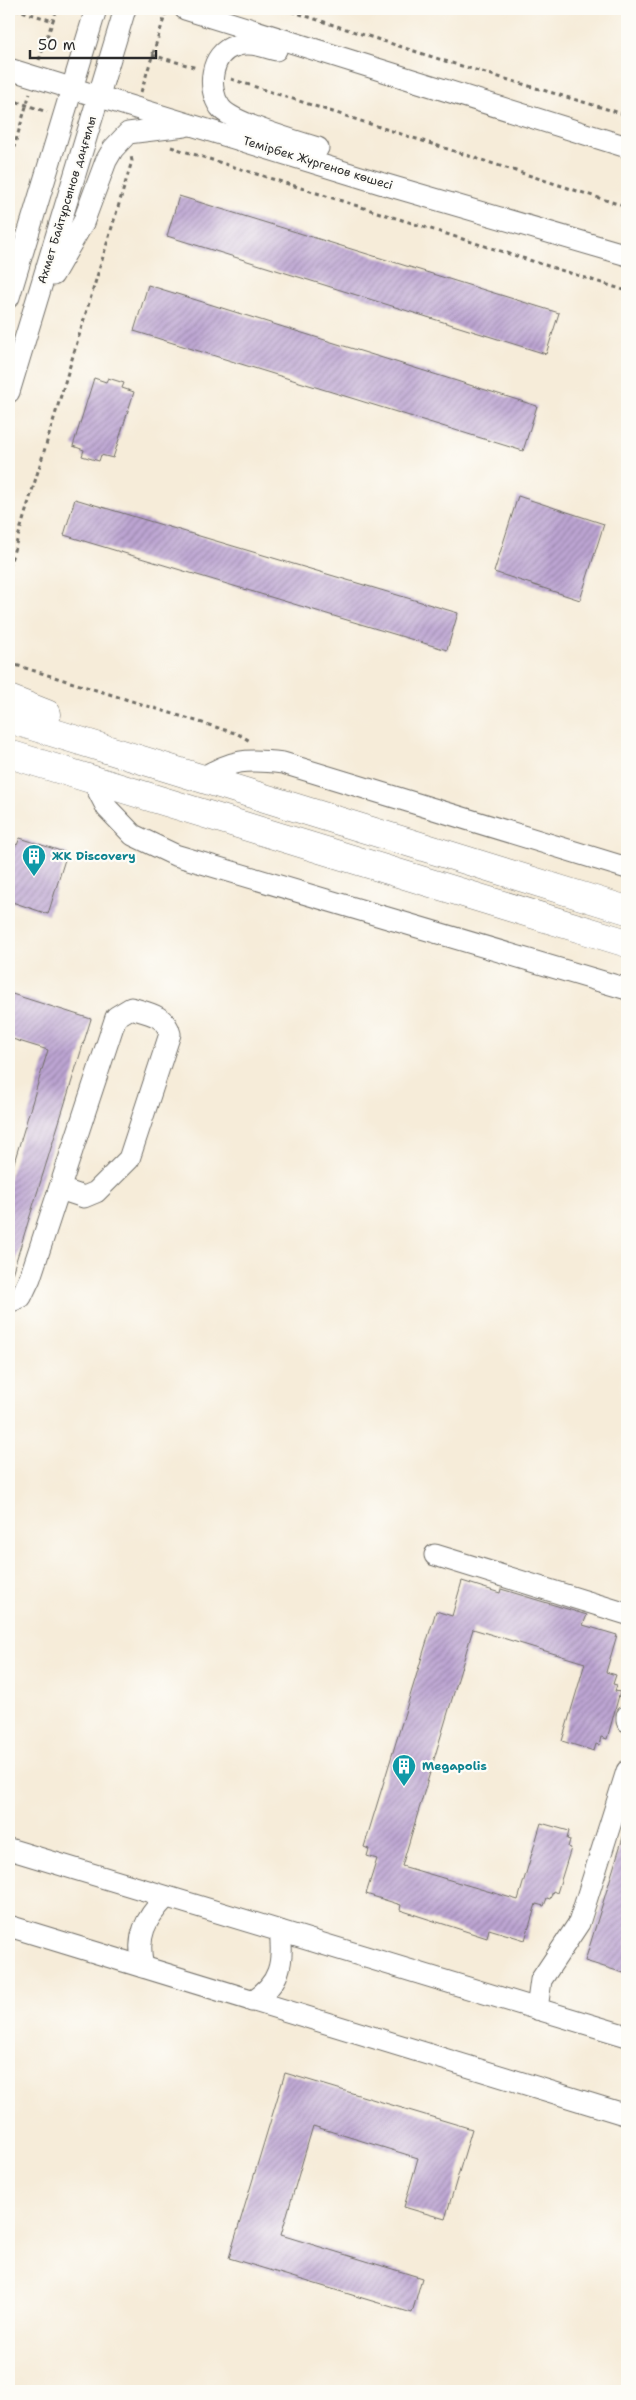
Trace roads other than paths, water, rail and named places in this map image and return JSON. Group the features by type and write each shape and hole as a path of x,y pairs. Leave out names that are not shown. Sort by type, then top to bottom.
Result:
{"main road":[{"path":"9,699 71,722 113,752"},
{"path":"9,719 627,910"},
{"path":"15,758 92,779 627,942"}],"street":[{"path":"9,297 70,88 96,9"},
{"name":"Ахмет Байтұрсынов даңғылы","path":"9,392 126,9"},
{"path":"185,9 627,147"},
{"path":"221,9 233,16 248,29"},
{"path":"380,182 347,158 250,126 221,109 211,89 213,73 218,59 233,46 254,43 396,86 421,83"},
{"name":"Темірбек Жүргенов көшесі","path":"9,69 627,256"},
{"path":"33,310 83,224 106,161 113,149 128,134 192,124"},
{"path":"201,778 222,765 252,759 283,763 627,868"},
{"path":"92,779 107,808 133,835 175,855 627,989"},
{"path":"9,1302 22,1297 30,1278 116,1017 131,1008 159,1017 168,1025 170,1034 130,1159 114,1176 84,1197 60,1189"},
{"path":"435,1555 627,1614"},
{"path":"627,1716 627,1721"},
{"path":"536,2009 541,1980 579,1923 627,1772"},
{"path":"9,1849 627,2036"},
{"path":"143,1967 140,1954 144,1926 151,1912 166,1897"},
{"path":"9,1926 627,2115"},
{"path":"252,2001 266,1992 274,1982 280,1964 282,1948 280,1931"}],"place":[{"name":"ЖК Discovery","path":"34,877"},
{"name":"Megapolis","path":"404,1787"}]}
